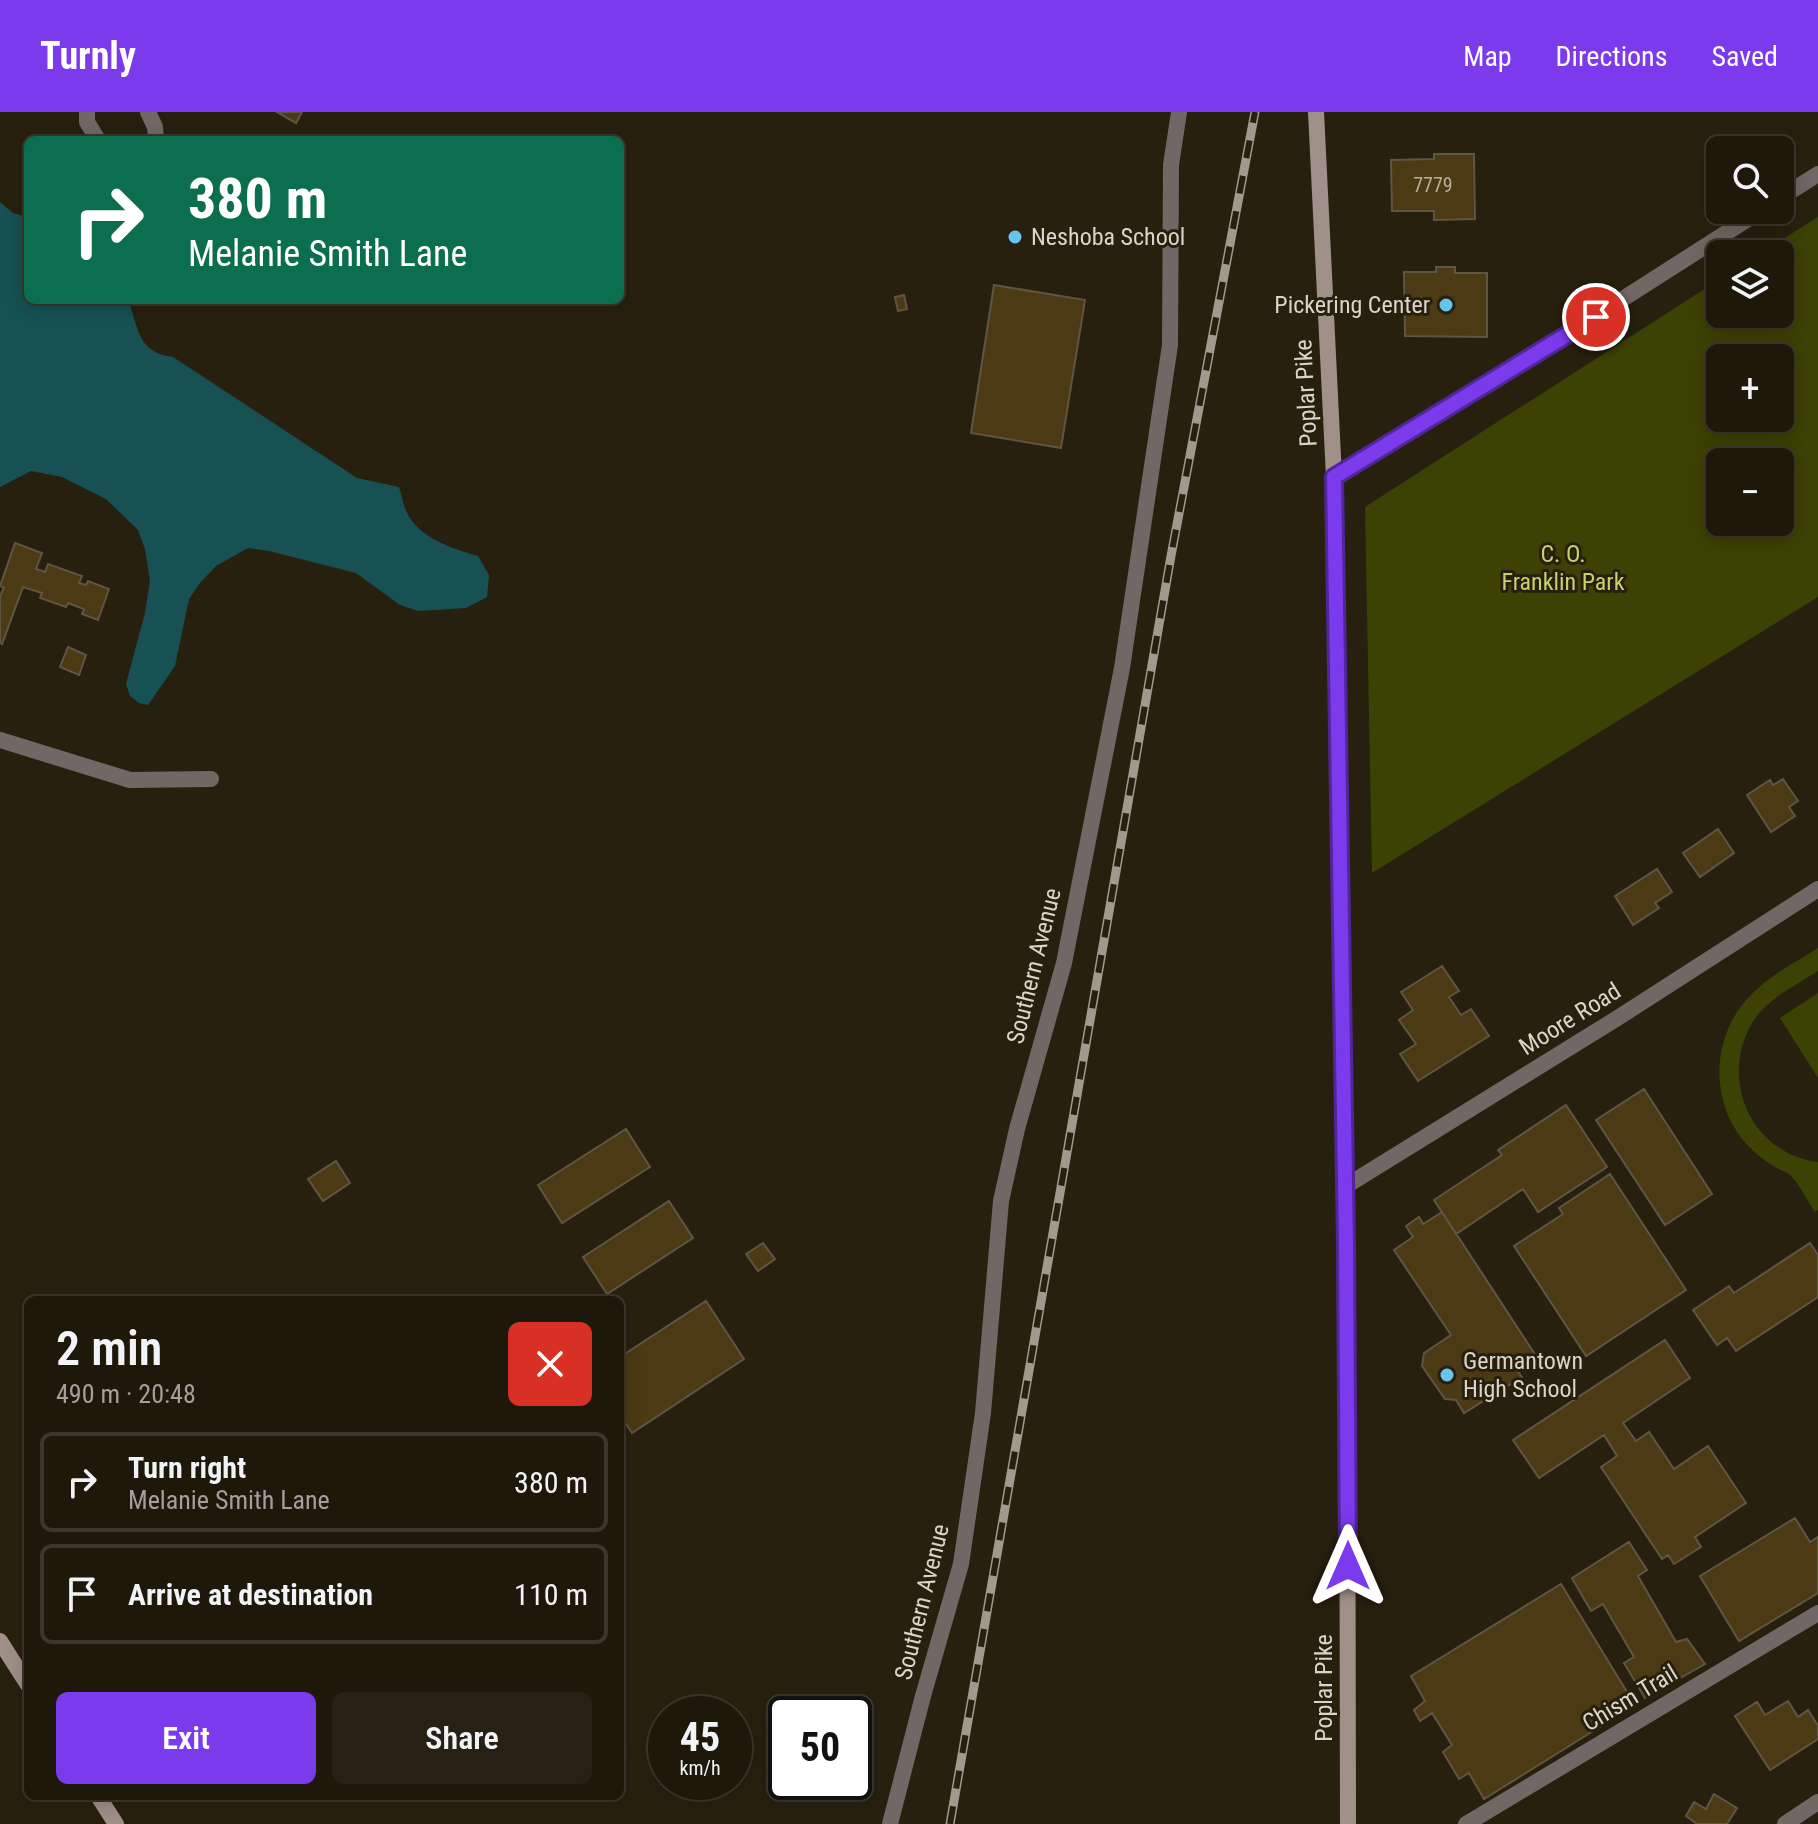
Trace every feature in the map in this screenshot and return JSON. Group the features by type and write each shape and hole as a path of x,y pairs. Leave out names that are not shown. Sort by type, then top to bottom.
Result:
{"main road":[{"name":"Poplar Pike","path":"1316,112 1334,477 1346,1186 1348,1824"},
{"path":"0,1641 24,1679"},
{"path":"101,1800 116,1824"}],"street":[{"path":"87,112 87,122 96,136"},
{"path":"148,112 156,136"},
{"name":"Southern Avenue","path":"890,1824 961,1564 983,1413 1001,1201 1017,1129 1064,963 1122,668 1170,345 1171,165 1179,112"},
{"path":"1794,189 1818,174"},
{"path":"1334,477 1740,224"},
{"path":"0,740 130,780 211,779"},
{"name":"Moore Road","path":"1346,1186 1616,1019 1818,889"},
{"name":"Chism Trail","path":"1466,1824 1818,1613"},
{"path":"1785,1824 1818,1802"}],"green space":[{"name":"C. O. Franklin Park","path":"1818,217 1818,597 1372,873 1365,507 1706,288 1706,328 1794,328 1794,240 1781,240"},
{"path":"1818,948 1818,971 1783,992 1760,1012 1743,1042 1739,1065 1740,1088 1747,1109 1759,1129 1794,1156 1818,1162 1818,1210 1815,1212 1791,1176 1762,1158 1742,1139 1724,1105 1720,1068 1727,1031 1748,998 1772,977"},
{"path":"1818,993 1818,1078 1780,1018"}],"water":[{"path":"0,202 13,213 24,216 24,304 129,304 141,338 152,350 173,357 357,478 399,487 408,515 423,532 450,547 478,556 489,575 487,597 466,608 418,611 400,605 356,573 248,548 216,566 200,583 189,599 175,666 148,705 139,703 130,696 126,684 150,581 145,549 138,530 106,499 62,477 31,471 0,487"}],"building":[{"path":"277,112 302,112 296,123"},
{"path":"1434,154 1474,154 1475,219 1434,220 1434,211 1392,211 1391,160 1434,159"},
{"name":"Pickering Center","path":"1436,267 1455,267 1455,273 1487,273 1487,337 1405,336 1404,272 1436,272"},
{"path":"994,285 1085,300 1061,448 971,433"},
{"path":"904,295 907,309 898,311 895,297"},
{"path":"15,543 42,553 36,569 45,572 48,564 82,576 79,583 86,585 88,581 109,589 98,620 82,614 84,609 68,603 66,607 40,598 42,593 23,587 0,643 0,596 4,588 0,586"},
{"path":"68,647 86,655 79,675 60,667"},
{"path":"1783,779 1798,801 1789,807 1795,816 1771,832 1747,795 1770,780 1773,785"},
{"path":"1718,829 1734,853 1700,877 1683,853"},
{"path":"1657,869 1672,892 1655,903 1659,908 1633,925 1615,896"},
{"path":"1442,966 1459,991 1449,997 1461,1015 1471,1009 1489,1036 1418,1081 1400,1054 1416,1044 1399,1020 1413,1010 1401,992"},
{"path":"1644,1089 1712,1194 1665,1225 1596,1120"},
{"path":"1566,1105 1607,1167 1538,1212 1523,1189 1456,1234 1434,1200 1502,1155 1498,1150"},
{"path":"626,1129 650,1167 562,1223 538,1185"},
{"path":"336,1161 350,1183 323,1201 308,1179"},
{"path":"1610,1174 1686,1290 1586,1356 1514,1246 1563,1214 1559,1208"},
{"path":"669,1201 693,1238 607,1294 583,1257"},
{"path":"1442,1212 1538,1359 1518,1372 1522,1377 1464,1413 1456,1400 1445,1399 1422,1366 1424,1353 1451,1335 1394,1250 1413,1237 1406,1226 1419,1217 1423,1224"},
{"path":"763,1243 775,1259 758,1271 746,1254"},
{"path":"1810,1243 1818,1255 1818,1297 1736,1351 1727,1338 1717,1345 1693,1310 1729,1286 1734,1293"},
{"path":"706,1301 744,1359 632,1433 624,1421 624,1354"},
{"path":"1665,1340 1690,1378 1623,1423 1636,1441 1649,1432 1674,1469 1708,1446 1746,1503 1695,1537 1701,1547 1674,1564 1668,1555 1662,1559 1601,1467 1617,1456 1604,1435 1539,1478 1513,1440"},
{"path":"1795,1518 1810,1542 1818,1537 1818,1593 1739,1641 1700,1576"},
{"path":"1629,1542 1647,1570 1638,1576 1676,1642 1687,1639 1705,1664 1645,1698 1624,1663 1634,1657 1603,1604 1591,1611 1572,1578"},
{"path":"1561,1584 1635,1705 1484,1799 1469,1773 1459,1779 1443,1752 1452,1745 1432,1713 1420,1721 1414,1710 1425,1701 1411,1676"},
{"path":"1788,1701 1798,1717 1808,1710 1818,1726 1818,1739 1770,1770 1735,1716 1757,1702 1765,1715"},
{"path":"1714,1794 1737,1808 1727,1824 1697,1824 1686,1816 1694,1802 1706,1809"}],"railway":[{"path":"950,1824 1171,556 1255,112"}],"place":[{"name":"Neshoba School","path":"1015,237"},
{"name":"Pickering Center","path":"1446,305"},
{"name":"Germantown High School","path":"1447,1375"}],"route":[{"path":"1348,1566 1334,477 1596,317"}]}
